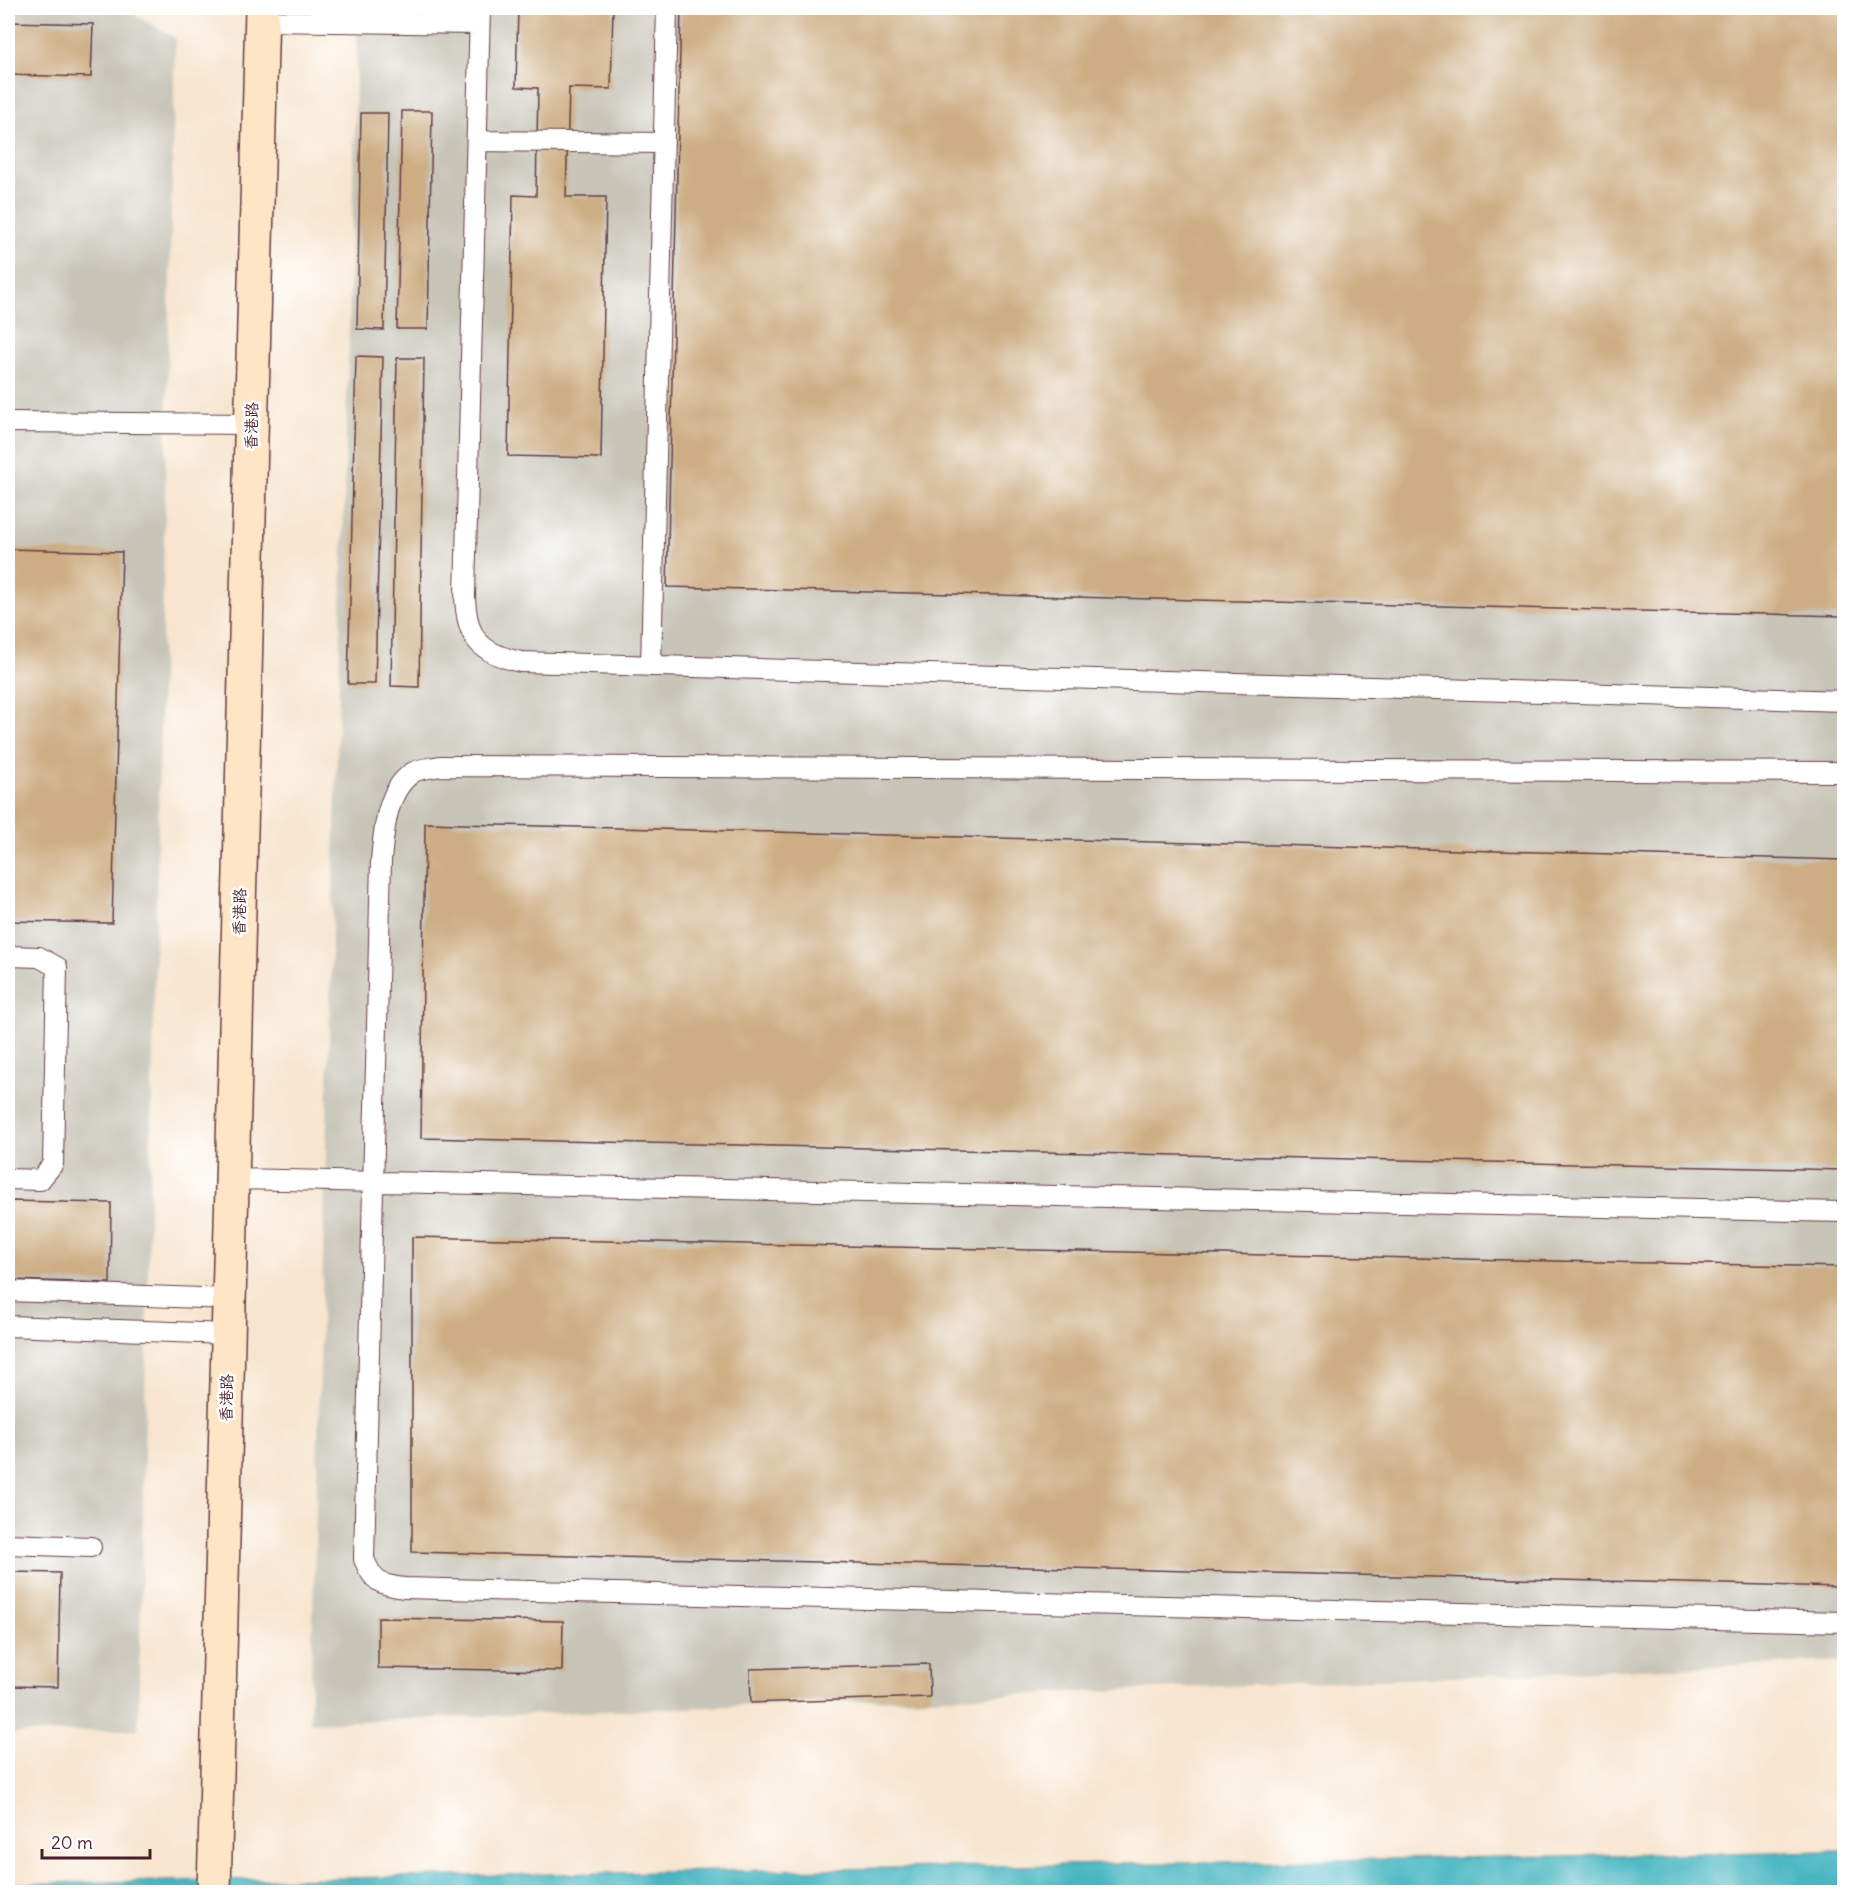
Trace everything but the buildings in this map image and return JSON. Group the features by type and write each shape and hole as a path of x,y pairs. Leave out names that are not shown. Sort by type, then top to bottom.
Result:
{"street":[{"name":"香港路","path":"214,1893 262,14"}],"lane":[{"path":"651,666 667,8"},
{"path":"262,14 480,16 465,595 466,616 471,632 479,644 489,652 521,662 1845,701"},
{"path":"477,141 664,143"},
{"path":"8,422 251,424"},
{"path":"1845,772 440,766 413,772 396,791 386,821 381,860 371,1182 364,1559 370,1576 386,1585 1845,1623"},
{"path":"8,956 39,957 57,967 53,1164 40,1180 8,1179"},
{"path":"232,1179 1845,1212"},
{"path":"8,1291 229,1299"},
{"path":"8,1326 228,1334"},
{"path":"8,1544 91,1547"}],"shaded area":[{"path":"8,8 123,8 175,38 138,1729 8,1734"},
{"path":"358,8 1844,8 1844,1661 310,1723"}],"water":[{"path":"1844,1851 1844,1892 8,1892 8,1884"}]}
